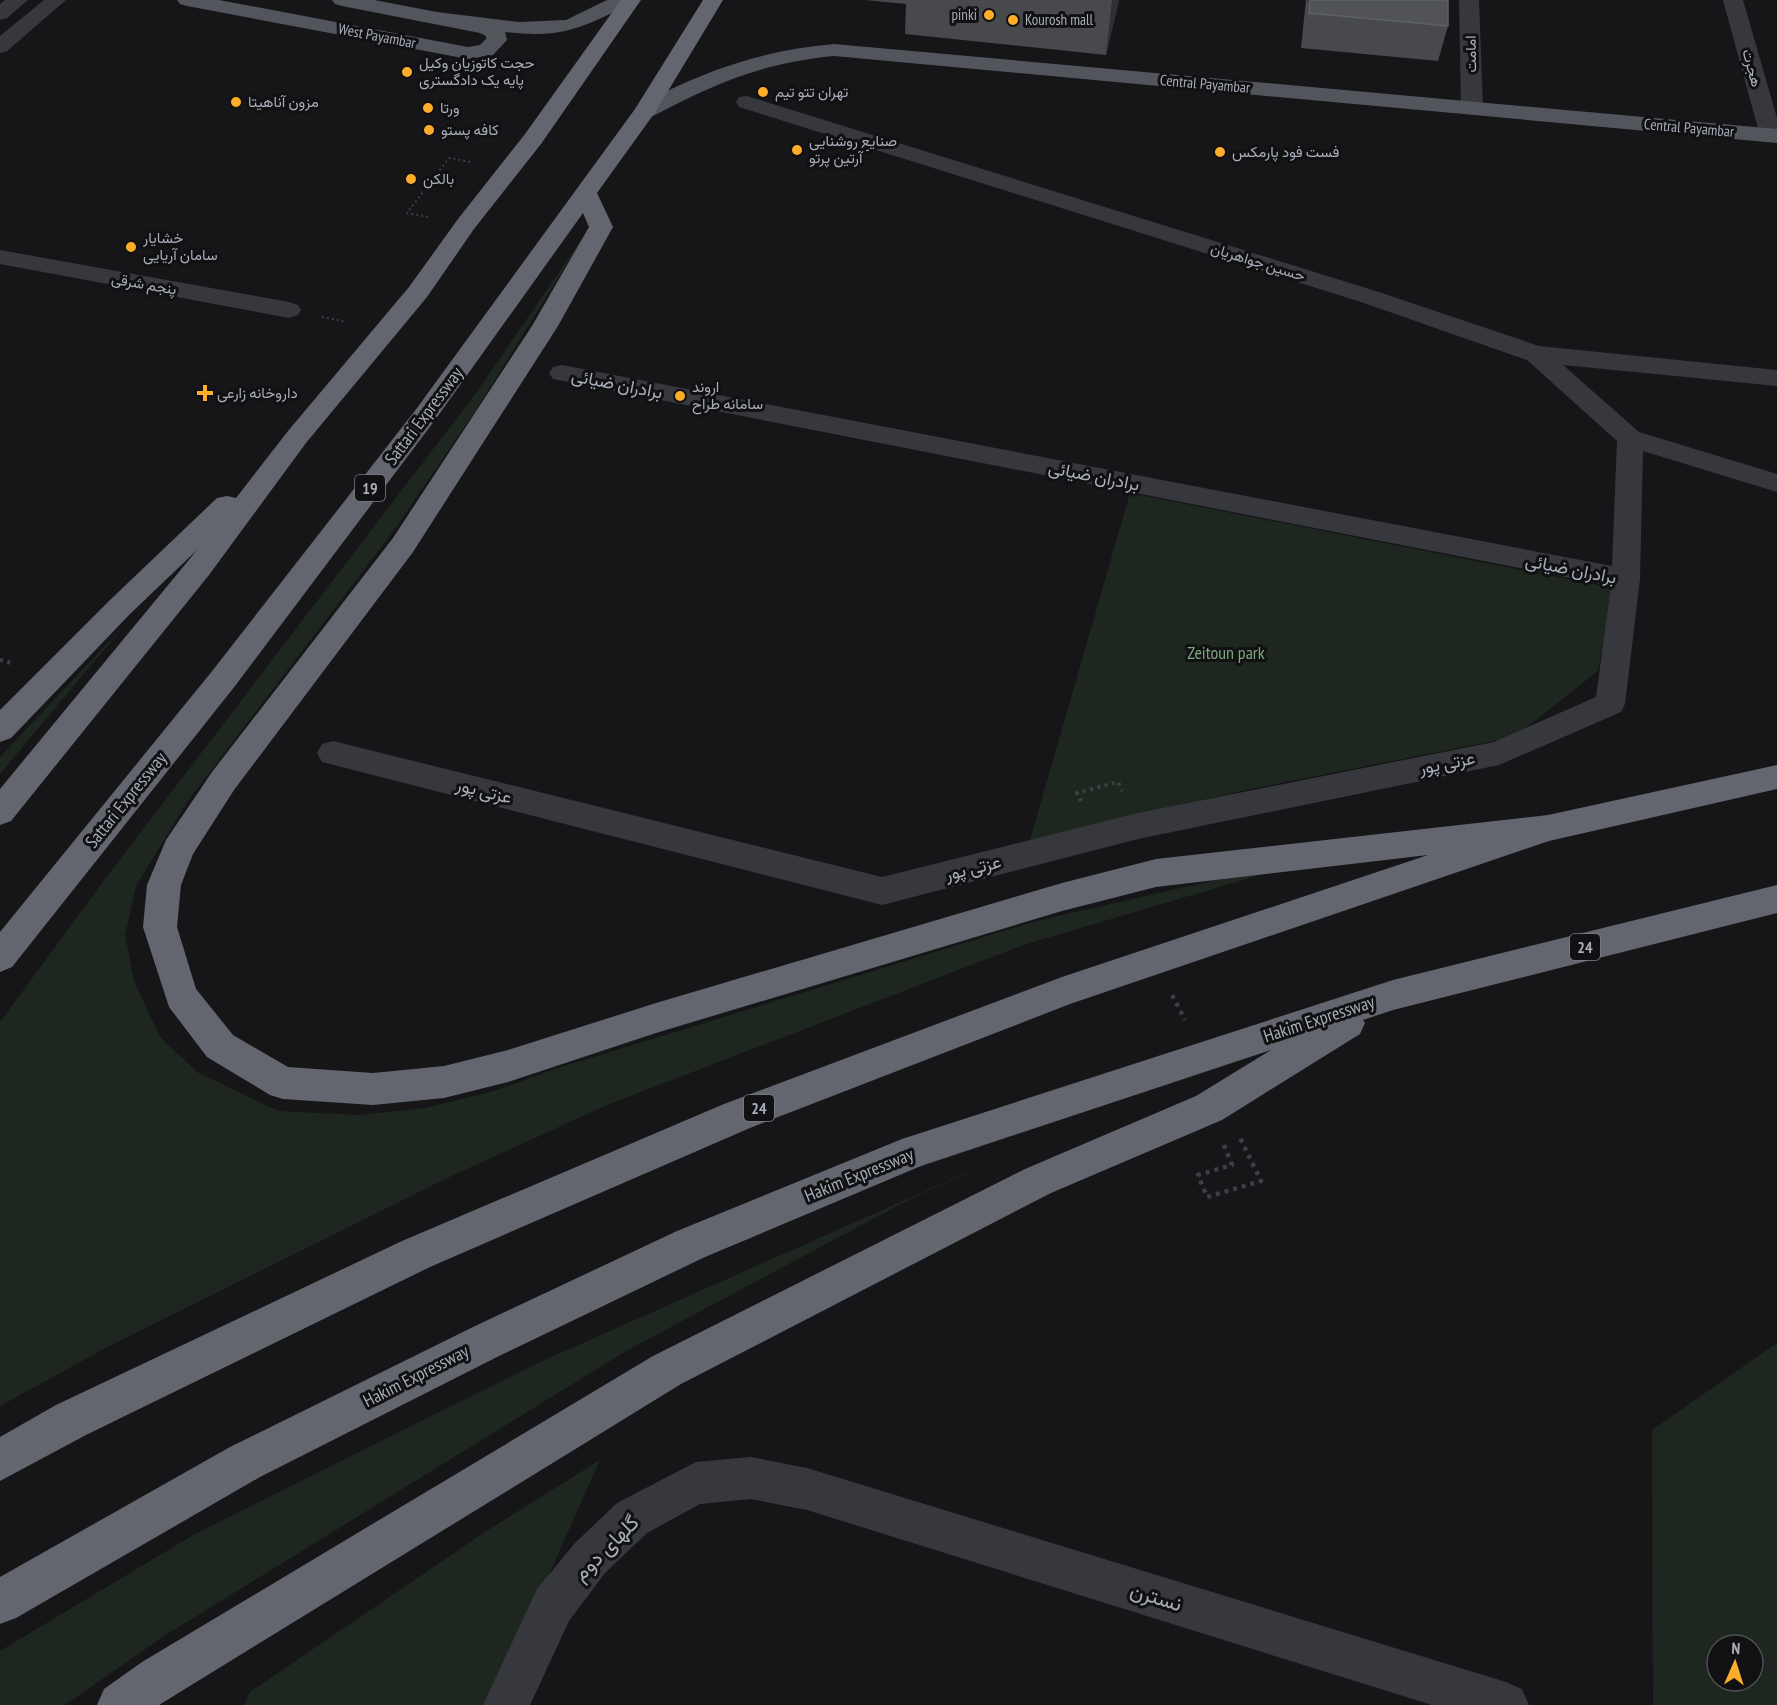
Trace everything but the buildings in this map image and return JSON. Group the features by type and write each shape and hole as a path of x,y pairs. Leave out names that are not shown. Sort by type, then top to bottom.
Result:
{"highway":[{"path":"0,812 199,568 297,437 386,330 533,139 631,0"},
{"name":"Sattari Expressway","path":"0,957 306,572 426,414 645,111 714,4"},
{"path":"586,194 601,227 545,326 403,545 223,781 178,849 164,885 160,927 181,996 220,1046 283,1083 373,1089 444,1082 507,1066 656,1018 1051,901 1156,873 1548,828"},
{"path":"0,730 120,607 297,437"},
{"name":"24","path":"0,1460 71,1420 416,1254 737,1116 1062,992 1548,828 1777,777"},
{"name":"Hakim Expressway","path":"0,1602 245,1462 487,1341 691,1244 915,1151 1393,995 1777,899"},
{"path":"120,1705 158,1678 667,1370 1038,1180 1209,1108 1393,995"}],"main road":[{"name":"West Payambar","path":"187,0 468,53 486,51 497,40 495,33 486,28 342,0"},
{"name":"West Payambar","path":"437,18 519,28 550,28 571,25 623,0"},
{"name":"Central Payambar","path":"645,111 702,81 758,61 796,53 834,50 1774,136"}],"street":[{"path":"0,14 18,0"},
{"path":"0,48 56,0"},
{"name":"امامت","path":"1469,0 1472,107"},
{"name":"هجرت","path":"1733,0 1774,136"},
{"name":"حسین جواهریان","path":"747,102 1370,297 1536,354 1777,378"},
{"name":"پنجم شرقی","path":"0,257 289,310"},
{"path":"1536,354 1630,438 1777,483"},
{"name":"برادران ضیائی","path":"562,373 1626,579"},
{"path":"1626,579 1630,438"},
{"name":"عزتی پور","path":"333,753 882,891 1138,826 1499,753 1610,704 1626,579"},
{"name":"گلهای دوم","path":"506,1705 553,1605 590,1558 632,1518 696,1483 751,1478 807,1489"},
{"name":"نسترن","path":"807,1489 1506,1705"}],"path":[{"path":"407,213 449,158"},
{"path":"289,310 386,330"},
{"path":"1077,793 1118,782"},
{"path":"1232,1165 1198,1175 1207,1197 1261,1181"}],"green space":[{"path":"588,230 478,407 392,533 187,802 136,886 125,935 134,981 160,1037 197,1072 278,1111 359,1115 425,1108 494,1091 558,1068 1036,921 1335,853 1023,945 607,1105 445,1179 102,1350 0,1406 0,1022 105,879 476,393"},
{"name":"Zeitoun park","path":"1130,493 1613,588 1598,671 1514,737 1250,789 1030,840"},
{"path":"123,627 0,774 0,757"},
{"path":"1060,1131 914,1197 626,1351 164,1636 65,1705 0,1705 0,1651 195,1534 538,1363"},
{"path":"1777,1343 1777,1705 1653,1705 1652,1430"},
{"path":"600,1460 491,1705 244,1705 250,1692 485,1532"}],"place":[{"name":"pinki","path":"989,15"},
{"name":"Kourosh mall","path":"1013,20"},
{"name":"حجت کاتوزیان وکیل پایه یک دادگستری","path":"407,72"},
{"name":"تهران تتو تیم","path":"763,92"},
{"name":"مزون آناهیتا","path":"236,102"},
{"name":"ورتا","path":"428,108"},
{"name":"کافه پستو","path":"429,130"},
{"name":"صنایع روشنایی آرتین پرتو","path":"797,150"},
{"name":"فست فود پارمکس","path":"1220,152"},
{"name":"بالکن","path":"411,179"},
{"name":"خشایار سامان آریایی","path":"131,247"},
{"name":"داروخانه زارعی","path":"205,393"},
{"name":"اروند سامانه طراح","path":"680,396"}]}
